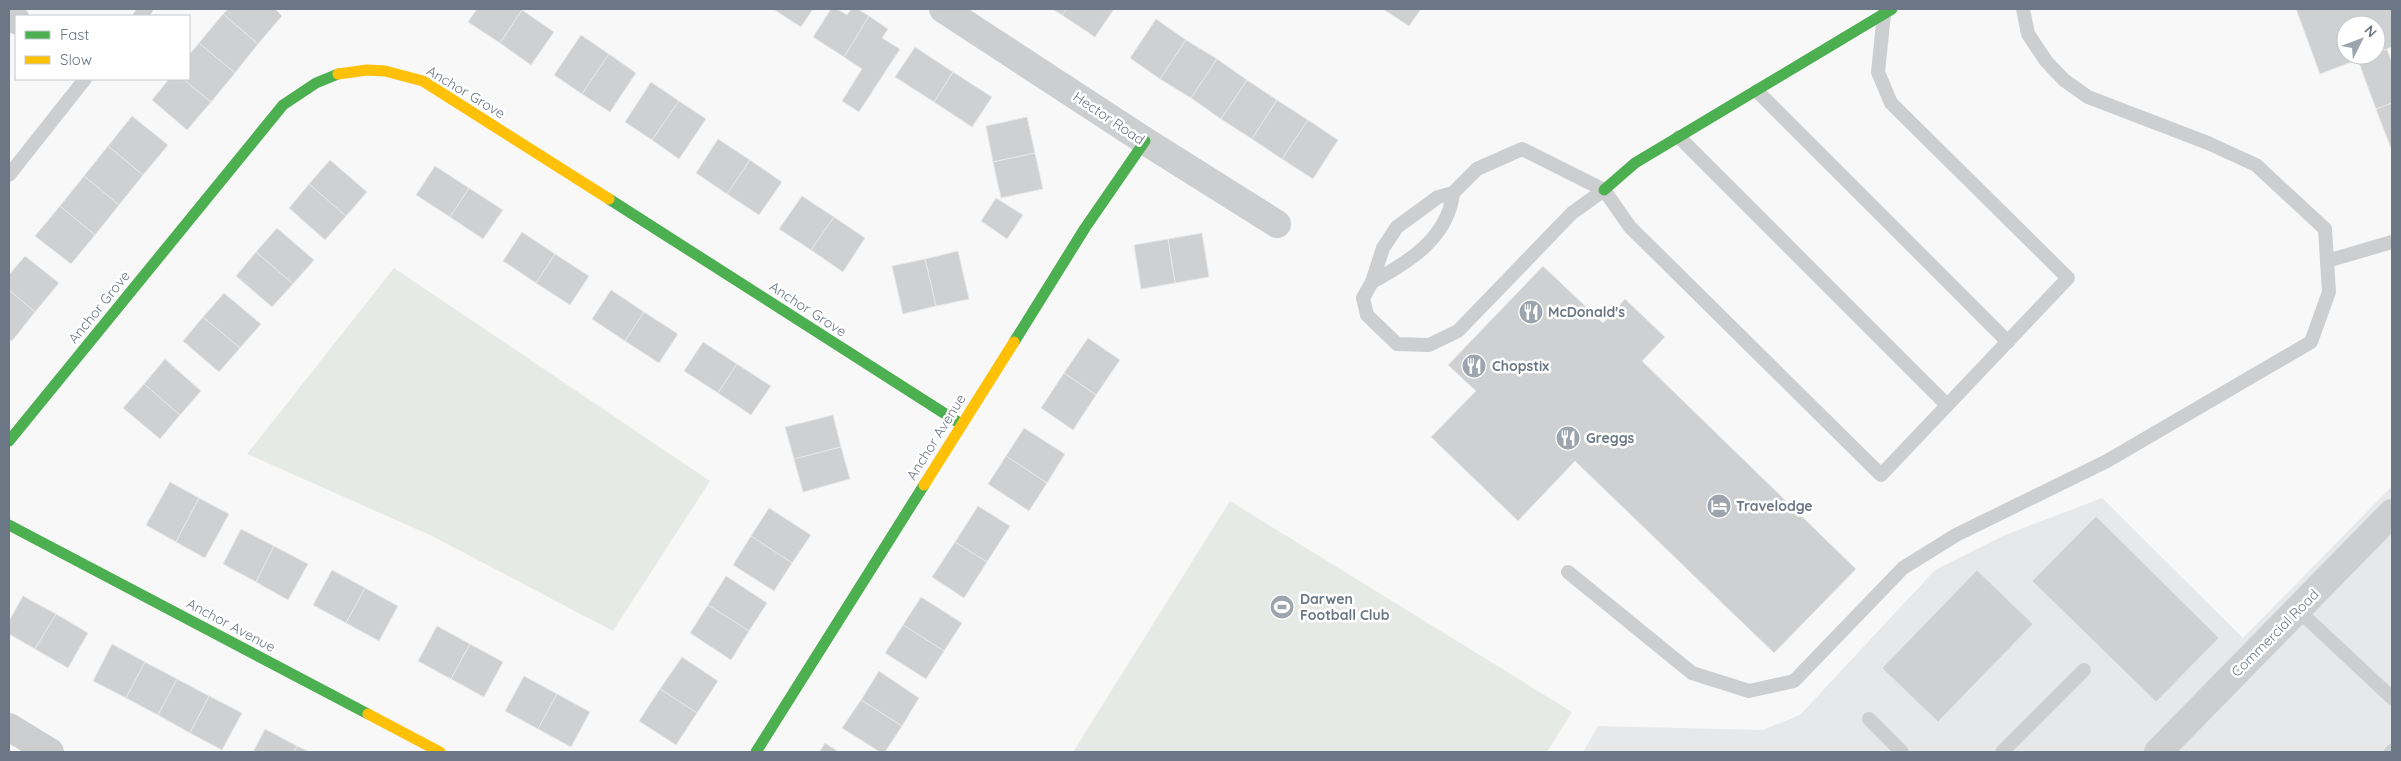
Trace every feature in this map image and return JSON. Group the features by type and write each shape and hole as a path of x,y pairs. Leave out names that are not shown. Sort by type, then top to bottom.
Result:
{"street":[{"name":"Hector Road","path":"943,9 1144,141 1277,224"},
{"path":"1604,190 1635,163 1888,12"},
{"name":"Anchor Grove","path":"9,441 283,105 300,91 320,80 340,73 363,70 384,70 404,74 423,81 961,424"},
{"name":"Anchor Avenue","path":"756,752 1085,228 1144,141"},
{"name":"Commercial Road","path":"2158,752 2392,513"},
{"name":"Anchor Avenue","path":"9,525 440,752"},
{"path":"9,727 50,752"}],"lane":[{"path":"1568,572 1692,673 1749,691 1794,681 1903,568 1956,535 2106,461 2312,342 2329,292 2325,229 2256,165 2208,143 2088,97 2064,80 2046,61 2028,34 2023,9"},
{"path":"1604,190 1572,213 1458,331 1429,346 1397,344 1366,315 1363,298 1372,282 1383,248 1397,227 1438,197 1453,193 1477,169 1522,149 1604,190 1630,227 1881,475 2068,278 1891,103 1878,72 1888,12"},
{"path":"9,175 84,80"},
{"path":"1757,90 2008,342"},
{"path":"1679,137 1947,405"},
{"path":"1372,282 1406,264 1436,236 1451,210 1453,193"},
{"path":"2327,261 2392,242"},
{"path":"2298,610 2392,698"},
{"path":"2002,752 2084,670"},
{"path":"1868,719 1902,752"}],"shaded area":[{"path":"394,268 710,481 613,631 432,536 247,454"},
{"path":"2392,486 2392,752 1583,752 1598,726 1763,730 1800,715 1935,570 2005,535 2102,498 2243,638"},
{"name":"Darwen Football Club","path":"1230,501 1572,712 1547,752 1073,752"}],"building":[{"path":"228,9 275,9 282,16 258,44 223,14"},
{"path":"477,9 522,10 500,43 468,22"},
{"path":"773,9 813,9 801,27"},
{"path":"831,9 837,9 847,15 851,9 858,9 869,16 844,57 813,37"},
{"path":"1052,9 1067,9 1062,15"},
{"path":"1067,9 1114,9 1095,37 1062,15"},
{"path":"1383,9 1421,9 1409,26"},
{"path":"2296,9 2392,9 2392,47 2386,49 2386,15 2336,15 2336,65 2344,65 2320,74"},
{"path":"522,10 554,32 531,65 500,43"},
{"path":"223,14 258,44 235,73 199,43"},
{"path":"869,16 888,29 882,38 900,49 859,112 842,101 862,69 844,57"},
{"path":"1156,19 1186,40 1160,79 1130,58"},
{"path":"581,35 609,54 582,94 554,75"},
{"path":"1186,40 1217,59 1191,98 1160,79"},
{"path":"199,43 235,73 211,102 184,80 190,80 190,54"},
{"path":"915,47 953,72 934,102 895,77"},
{"path":"2386,49 2392,63 2392,103 2376,109 2360,65 2386,65"},
{"path":"609,54 636,73 610,112 582,94"},
{"path":"1217,59 1247,80 1221,119 1191,98"},
{"path":"953,72 992,97 972,127 934,102"},
{"path":"168,80 184,80 211,102 187,130 152,100"},
{"path":"1247,80 1277,100 1252,139 1221,119"},
{"path":"651,82 679,101 652,140 625,122"},
{"path":"1277,100 1308,120 1282,159 1252,139"},
{"path":"679,101 706,119 679,159 652,140"},
{"path":"2392,103 2392,151 2376,109"},
{"path":"132,116 168,145 143,175 108,146"},
{"path":"1027,117 1035,153 993,162 986,126"},
{"path":"1308,120 1338,140 1313,179 1282,159"},
{"path":"718,139 750,160 727,194 696,173"},
{"path":"108,146 143,175 119,205 84,176"},
{"path":"1035,153 1043,189 1001,198 993,162"},
{"path":"330,160 367,192 346,216 309,184"},
{"path":"750,160 782,182 759,215 727,194"},
{"path":"435,166 469,188 450,217 416,195"},
{"path":"84,176 119,205 95,235 60,206"},
{"path":"309,184 346,216 325,240 289,208"},
{"path":"469,188 503,210 483,239 450,217"},
{"path":"802,196 834,217 811,250 779,229"},
{"path":"996,198 1023,215 1007,239 981,221"},
{"path":"60,206 95,235 71,264 35,236"},
{"path":"834,217 865,238 843,272 811,250"},
{"path":"277,228 314,260 293,284 256,252"},
{"path":"522,232 555,254 536,283 503,261"},
{"path":"1202,233 1209,277 1175,283 1168,239"},
{"path":"1168,239 1175,283 1141,289 1134,245"},
{"path":"958,251 969,299 936,306 925,259"},
{"path":"256,252 293,284 272,307 236,276"},
{"path":"555,254 589,276 570,305 536,283"},
{"path":"25,256 59,283 35,312 9,290 9,275"},
{"path":"925,259 936,306 903,314 892,266"},
{"path":"1543,266 1603,323 1625,299 1665,337 1642,361 1856,569 1774,653 1575,461 1518,521 1431,437 1476,391 1448,365"},
{"path":"9,290 35,312 12,341 9,339"},
{"path":"611,290 644,312 625,341 592,319"},
{"path":"224,293 261,324 240,348 203,317"},
{"path":"644,312 678,334 659,363 625,341"},
{"path":"203,317 240,348 219,372 183,341"},
{"path":"1088,338 1120,360 1096,395 1064,373"},
{"path":"703,342 737,364 718,393 684,371"},
{"path":"165,359 201,391 180,415 144,384"},
{"path":"737,364 771,386 751,415 718,393"},
{"path":"1064,373 1096,395 1073,430 1041,408"},
{"path":"144,384 180,415 160,439 123,408"},
{"path":"833,415 841,447 794,459 785,427"},
{"path":"1024,428 1065,454 1047,483 1006,456"},
{"path":"841,447 850,479 803,492 794,459"},
{"path":"1006,456 1047,483 1029,511 988,484"},
{"path":"170,482 199,498 176,542 146,525"},
{"path":"199,498 229,514 205,558 176,542"},
{"path":"978,506 1010,526 987,562 955,542"},
{"path":"769,508 811,535 792,563 751,536"},
{"path":"2096,516 2219,638 2156,702 2032,581"},
{"path":"241,529 274,546 256,582 223,564"},
{"path":"751,536 792,563 774,591 733,565"},
{"path":"955,542 987,562 964,598 932,577"},
{"path":"274,546 308,564 288,600 256,582"},
{"path":"332,570 365,588 346,623 313,605"},
{"path":"1977,570 2033,624 1938,722 1882,668"},
{"path":"726,576 767,603 749,631 708,605"},
{"path":"365,588 398,606 379,641 346,623"},
{"path":"23,596 56,614 35,649 9,634 9,621"},
{"path":"921,597 962,623 944,651 903,625"},
{"path":"708,605 749,631 731,660 690,633"},
{"path":"56,614 88,633 68,668 35,649"},
{"path":"903,625 944,651 926,679 885,653"},
{"path":"437,626 470,644 451,679 418,661"},
{"path":"112,644 145,662 126,698 93,681"},
{"path":"470,644 503,662 484,697 451,679"},
{"path":"682,657 718,681 697,713 660,689"},
{"path":"145,662 177,679 158,715 126,698"},
{"path":"879,671 919,698 902,726 861,700"},
{"path":"524,676 557,694 538,729 505,711"},
{"path":"177,679 209,696 190,733 158,715"},
{"path":"660,689 697,713 676,745 639,721"},
{"path":"557,694 590,712 571,747 538,729"},
{"path":"209,696 242,713 222,750 190,733"},
{"path":"861,700 902,726 885,752 880,752 842,728"},
{"path":"265,729 297,746 294,752 253,752"},
{"path":"825,743 839,752 819,752"},
{"path":"297,746 310,752 294,752"}],"traffic: fast":[{"path":"1604,190 1635,163 1892,9"},
{"path":"9,441 283,105 316,83 338,74"},
{"path":"1014,342 1085,228 1145,141"},
{"path":"609,199 961,424"},
{"path":"756,752 924,485"},
{"path":"9,525 368,714"}],"traffic: slow":[{"path":"338,74 367,70 385,71 423,81 609,199"},
{"path":"924,485 1014,342"},
{"path":"368,714 440,752"}],"place":[{"name":"McDonald's","path":"1531,312"},
{"name":"Chopstix","path":"1474,366"},
{"name":"Greggs","path":"1568,438"},
{"name":"Travelodge","path":"1719,506"},
{"name":"Darwen Football Club","path":"1282,607"}]}
